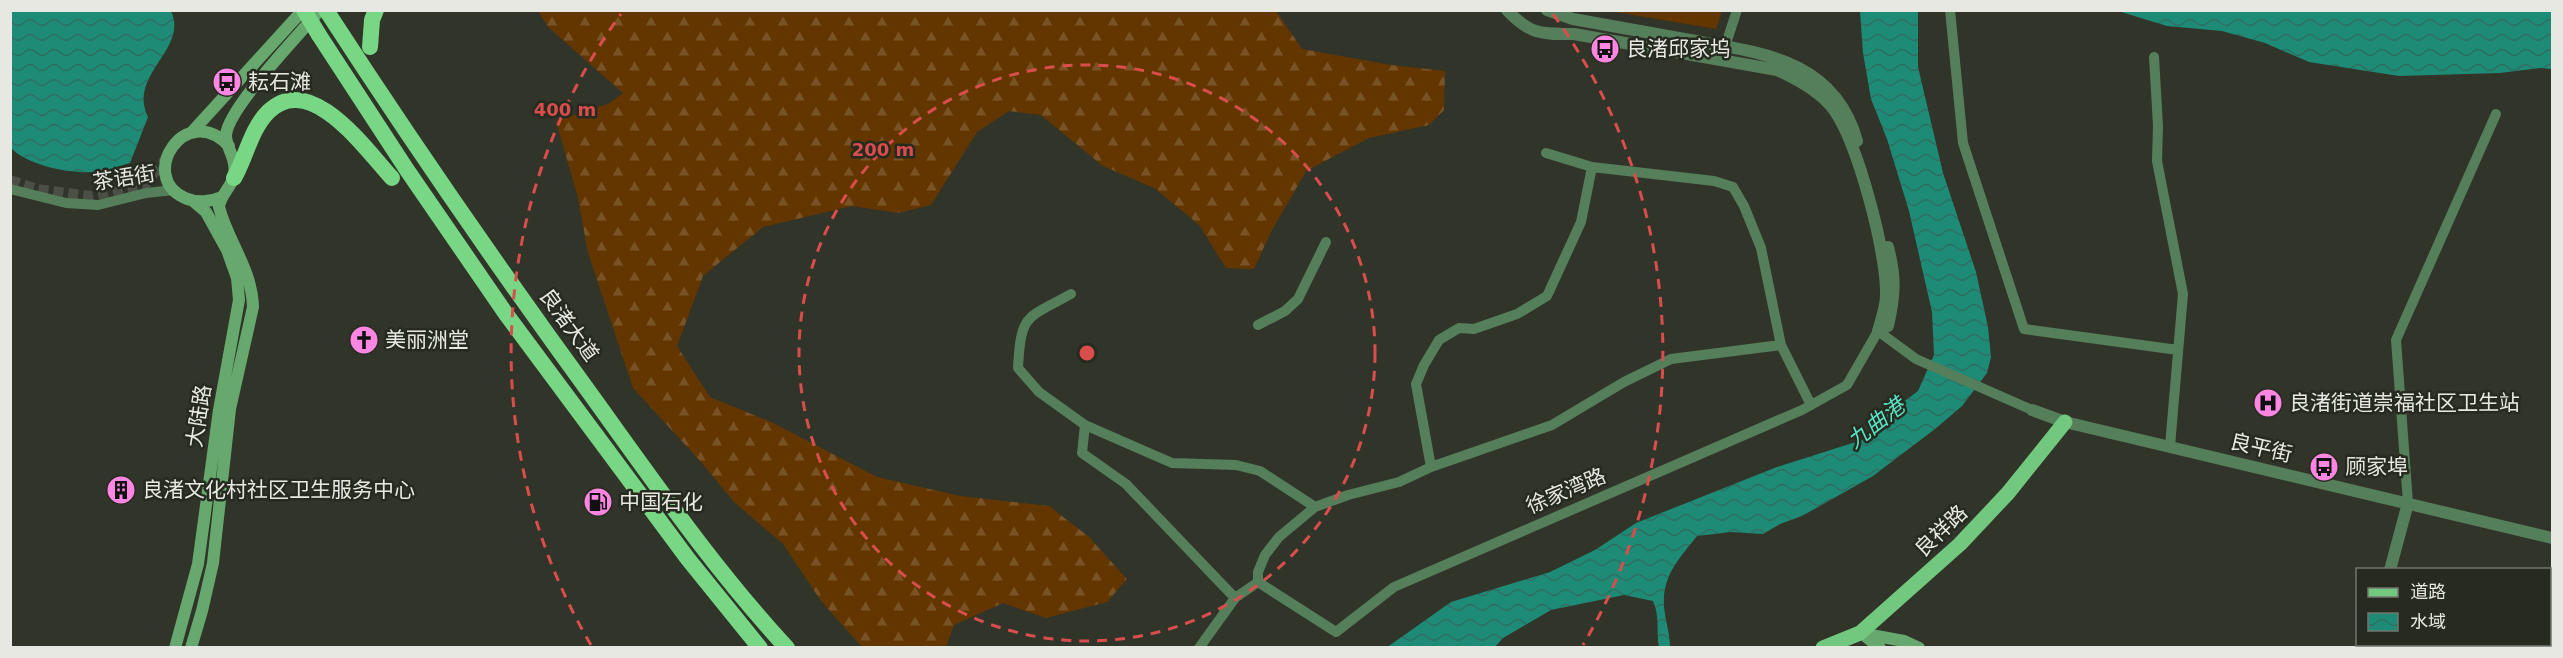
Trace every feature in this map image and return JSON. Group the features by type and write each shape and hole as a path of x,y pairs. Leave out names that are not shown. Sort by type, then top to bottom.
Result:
{"highway":[{"path":"303,10 407,170 512,323 688,559 760,648"},
{"path":"370,47 372,20 376,10"},
{"name":"良渚大道","path":"325,13 535,318 634,455 700,543 787,648"},
{"path":"234,178 258,126 268,112 278,105 300,100 315,103 329,112 392,178"}],"main road":[{"path":"303,10 191,133 176,142 166,158 166,175 174,190 192,201 208,201 222,196 234,178 234,156 226,136 232,117 256,85 325,13"},
{"path":"191,133 212,134 229,146"},
{"name":"大陆路","path":"191,648 213,563 230,409 253,307 253,296 244,263 220,214 222,196"},
{"name":"大陆路","path":"175,648 198,564 219,410 239,300 237,279 227,250 206,212 192,201"},
{"name":"良祥路","path":"1824,647 1860,633 1960,544 2008,494 2065,422"},
{"path":"1850,648 1860,633"},
{"path":"1860,633 1880,648"},
{"path":"1860,633 1904,641 1919,648"}],"street":[{"name":"徐家湾路","path":"1258,582 1336,633 1394,587 1811,405 1848,385 1878,331 1886,297 1883,256 1858,164 1845,130 1832,108 1801,81 1777,70 1721,59 1574,34 1540,34 1525,27 1507,10"},
{"name":"徐家湾路","path":"1547,10 1573,19 1725,46 1785,60 1828,87 1853,126 1893,266 1894,300 1888,326 1878,331"},
{"path":"1721,59 1737,10"},
{"path":"1950,10 1963,143 2024,329 2178,350"},
{"path":"2154,57 2158,126 2157,161 2183,294 2170,446"},
{"path":"2391,568 2408,503 2396,340 2496,114"},
{"path":"1546,153 1592,167 1714,181 1733,187 1744,206 1761,248 1781,345 1811,405"},
{"path":"1431,467 1416,384 1424,365 1439,340 1458,328 1474,329 1517,314 1547,296 1581,222 1592,167"},
{"name":"茶语街","path":"10,189 66,203 98,204 146,193 174,190"},
{"path":"1258,325 1285,311 1298,299 1326,242"},
{"path":"1071,294 1028,318 1020,335 1018,368 1039,392 1085,425 1172,463 1236,465 1260,471 1315,507"},
{"path":"1878,331 1916,359 2032,410"},
{"path":"1199,648 1235,598 1258,582 1258,572 1279,537 1315,507 1348,495 1399,482 1431,467 1552,425 1624,382 1671,360 1781,345"},
{"name":"良平街","path":"2032,410 2065,422 2553,538"},
{"path":"1085,425 1082,453 1126,484 1235,598"}],"green space":[{"path":"538,11 1276,11 1302,49 1391,65 1445,71 1444,110 1429,125 1369,138 1306,171 1271,232 1254,269 1226,268 1199,225 1156,189 1103,166 1041,115 1009,111 977,132 931,205 898,213 852,206 763,227 703,276 677,346 710,397 771,422 877,477 960,496 1049,506 1088,536 1127,579 1107,602 1046,618 1003,603 954,625 946,647 862,647 821,601 783,544 734,502 701,462 633,388 588,253 578,198 556,121 608,104 623,93 549,28"},
{"path":"1609,11 1722,11 1716,29"}],"water":[{"path":"11,10 171,11 174,25 172,38 145,88 144,102 148,117 130,163 108,170 73,171 38,164 11,148"},
{"path":"1860,11 1918,11 1918,67 1943,173 1976,272 1988,327 1991,357 1987,373 1962,406 1935,429 1873,476 1802,516 1780,524 1763,534 1731,532 1697,536 1673,568 1666,585 1664,606 1670,647 1659,647 1653,601 1624,595 1551,610 1503,638 1495,647 1386,648 1451,602 1550,572 1595,550 1636,523 1777,467 1862,440 1880,428 1886,415 1918,391 1934,355 1932,312 1909,211 1887,139 1871,99 1863,53"},
{"path":"2118,11 2552,11 2552,69 2399,76 2309,62 2265,43 2222,31 2167,26"}],"tunnel":[{"path":"10,180 37,189 91,196 146,184 166,158"}],"place":[{"name":"良渚邱家坞","path":"1605,49"},
{"name":"耘石滩","path":"227,82"},
{"name":"美丽洲堂","path":"364,340"},
{"name":"良渚街道崇福社区卫生站","path":"2268,403"},
{"name":"顾家埠","path":"2324,467"},
{"name":"良渚文化村社区卫生服务中心","path":"121,490"},
{"name":"中国石化","path":"598,502"}],"water label":[{"name":"九曲港","path":"1876,423"}]}
